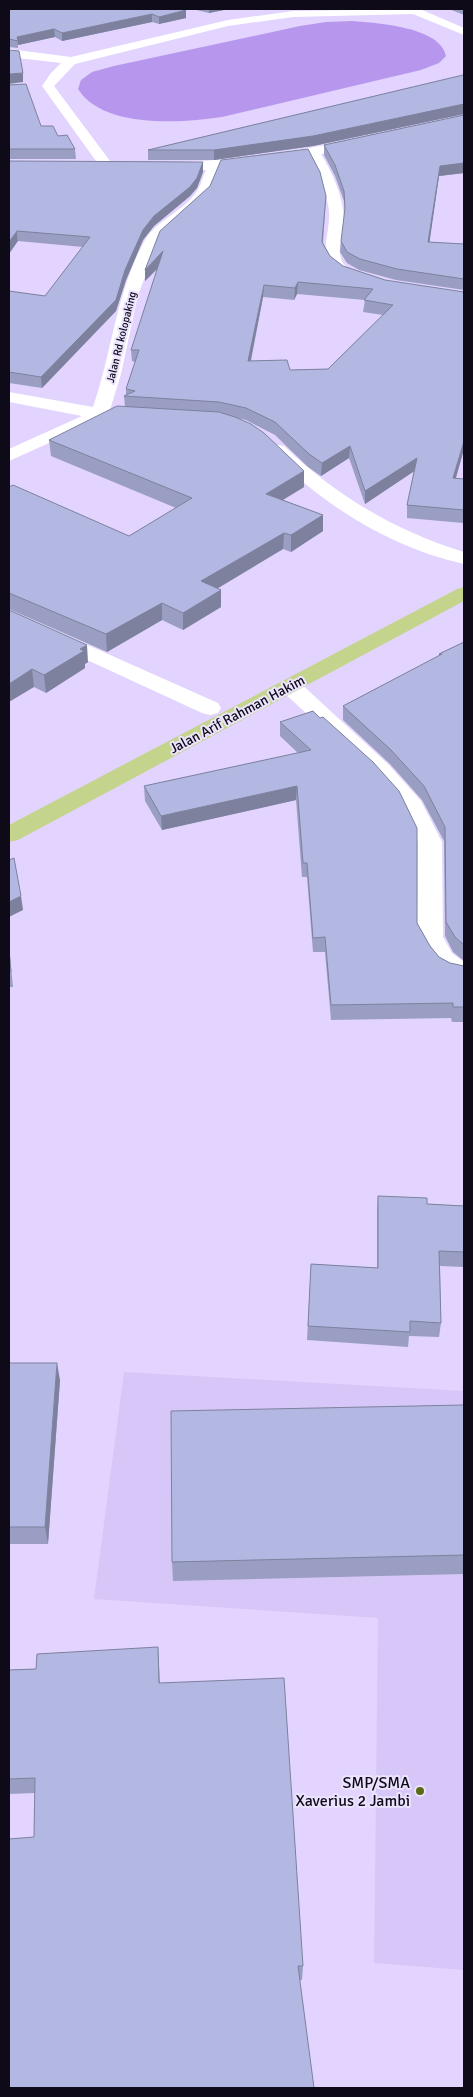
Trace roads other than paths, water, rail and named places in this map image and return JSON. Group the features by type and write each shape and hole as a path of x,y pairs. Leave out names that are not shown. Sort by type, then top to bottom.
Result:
{"main road":[{"name":"Jalan Arif Rahman Hakim","path":"9,835 438,588 464,576"},
{"name":"Jalan Arif Rahman Hakim","path":"9,814 218,714 290,686 464,593"}],"street":[{"path":"9,54 71,61 228,23 293,14 413,10 464,32"},
{"path":"199,16 228,23"},
{"path":"442,22 464,19"},
{"path":"71,61 43,87 106,165"},
{"path":"87,164 214,166 313,152 369,139"},
{"path":"313,152 322,167 336,211 332,258 337,267 350,276 371,282"},
{"name":"Jalan Rd kolopaking","path":"100,414 113,374 130,295 147,251 153,240 204,192 214,166"},
{"path":"9,397 100,414 160,418"},
{"path":"9,456 100,414"},
{"path":"268,440 300,472 361,515 410,540 464,558"},
{"path":"9,616 218,714"},
{"path":"290,686 381,770 409,802 430,842 430,937 436,951 460,971 464,971"}],"place":[{"name":"SMP/SMA Xaverius 2 Jambi","path":"420,1791"}]}
